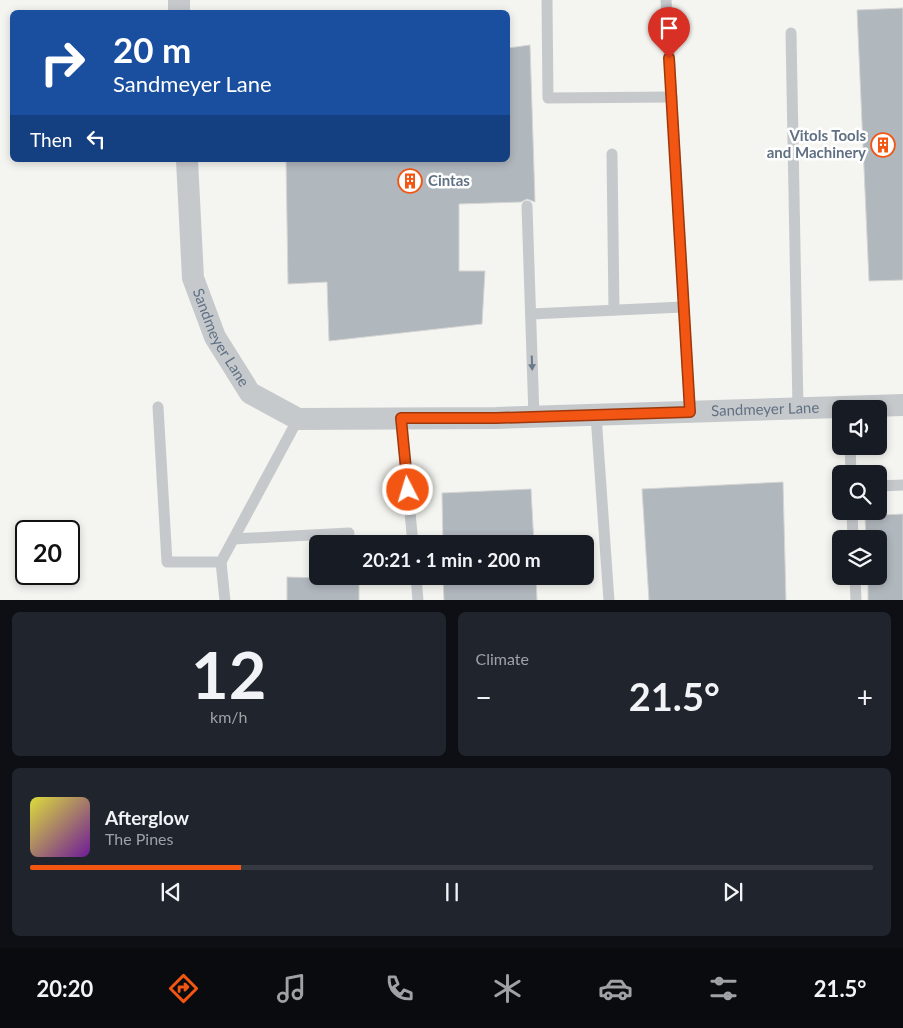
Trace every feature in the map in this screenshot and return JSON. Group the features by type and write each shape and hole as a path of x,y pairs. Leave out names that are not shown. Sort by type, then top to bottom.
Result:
{"street":[{"name":"Sandmeyer Lane","path":"187,162 193,278 215,337 250,392 298,419 534,417 832,408"},
{"name":"Sandmeyer Lane","path":"887,406 903,405"}],"lane":[{"path":"547,0 548,98 672,97"},
{"path":"666,0 690,412"},
{"path":"791,32 798,409"},
{"path":"612,154 614,310"},
{"path":"526,206 534,417"},
{"path":"531,314 683,307"},
{"path":"158,407 167,562 221,562"},
{"path":"596,415 609,600"},
{"path":"401,418 412,535"},
{"path":"225,600 221,562 298,419"},
{"path":"887,486 903,485"},
{"path":"234,540 349,533"},
{"path":"417,585 418,600"},
{"path":"855,585 856,600"}],"building":[{"name":"Vitols Tools and Machinery","path":"903,8 903,280 869,281 857,10"},
{"name":"Cintas","path":"530,45 535,202 527,199 521,202 459,204 459,271 485,271 482,324 329,341 327,282 288,284 286,162 510,162 510,48"},
{"path":"783,482 786,600 649,600 642,489"},
{"path":"531,489 534,535 443,535 442,493"},
{"path":"903,514 903,600 868,600 868,585 887,585 887,530 866,530 865,520 887,520 887,515"},
{"path":"287,577 309,578 309,585 359,585 359,600 287,600"},
{"path":"443,585 536,585 537,600 444,600"}],"place":[{"name":"Vitols Tools and Machinery","path":"883,145"},
{"name":"Cintas","path":"410,181"}],"route":[{"path":"408,490 401,418 496,418 690,412 669,58"}]}
